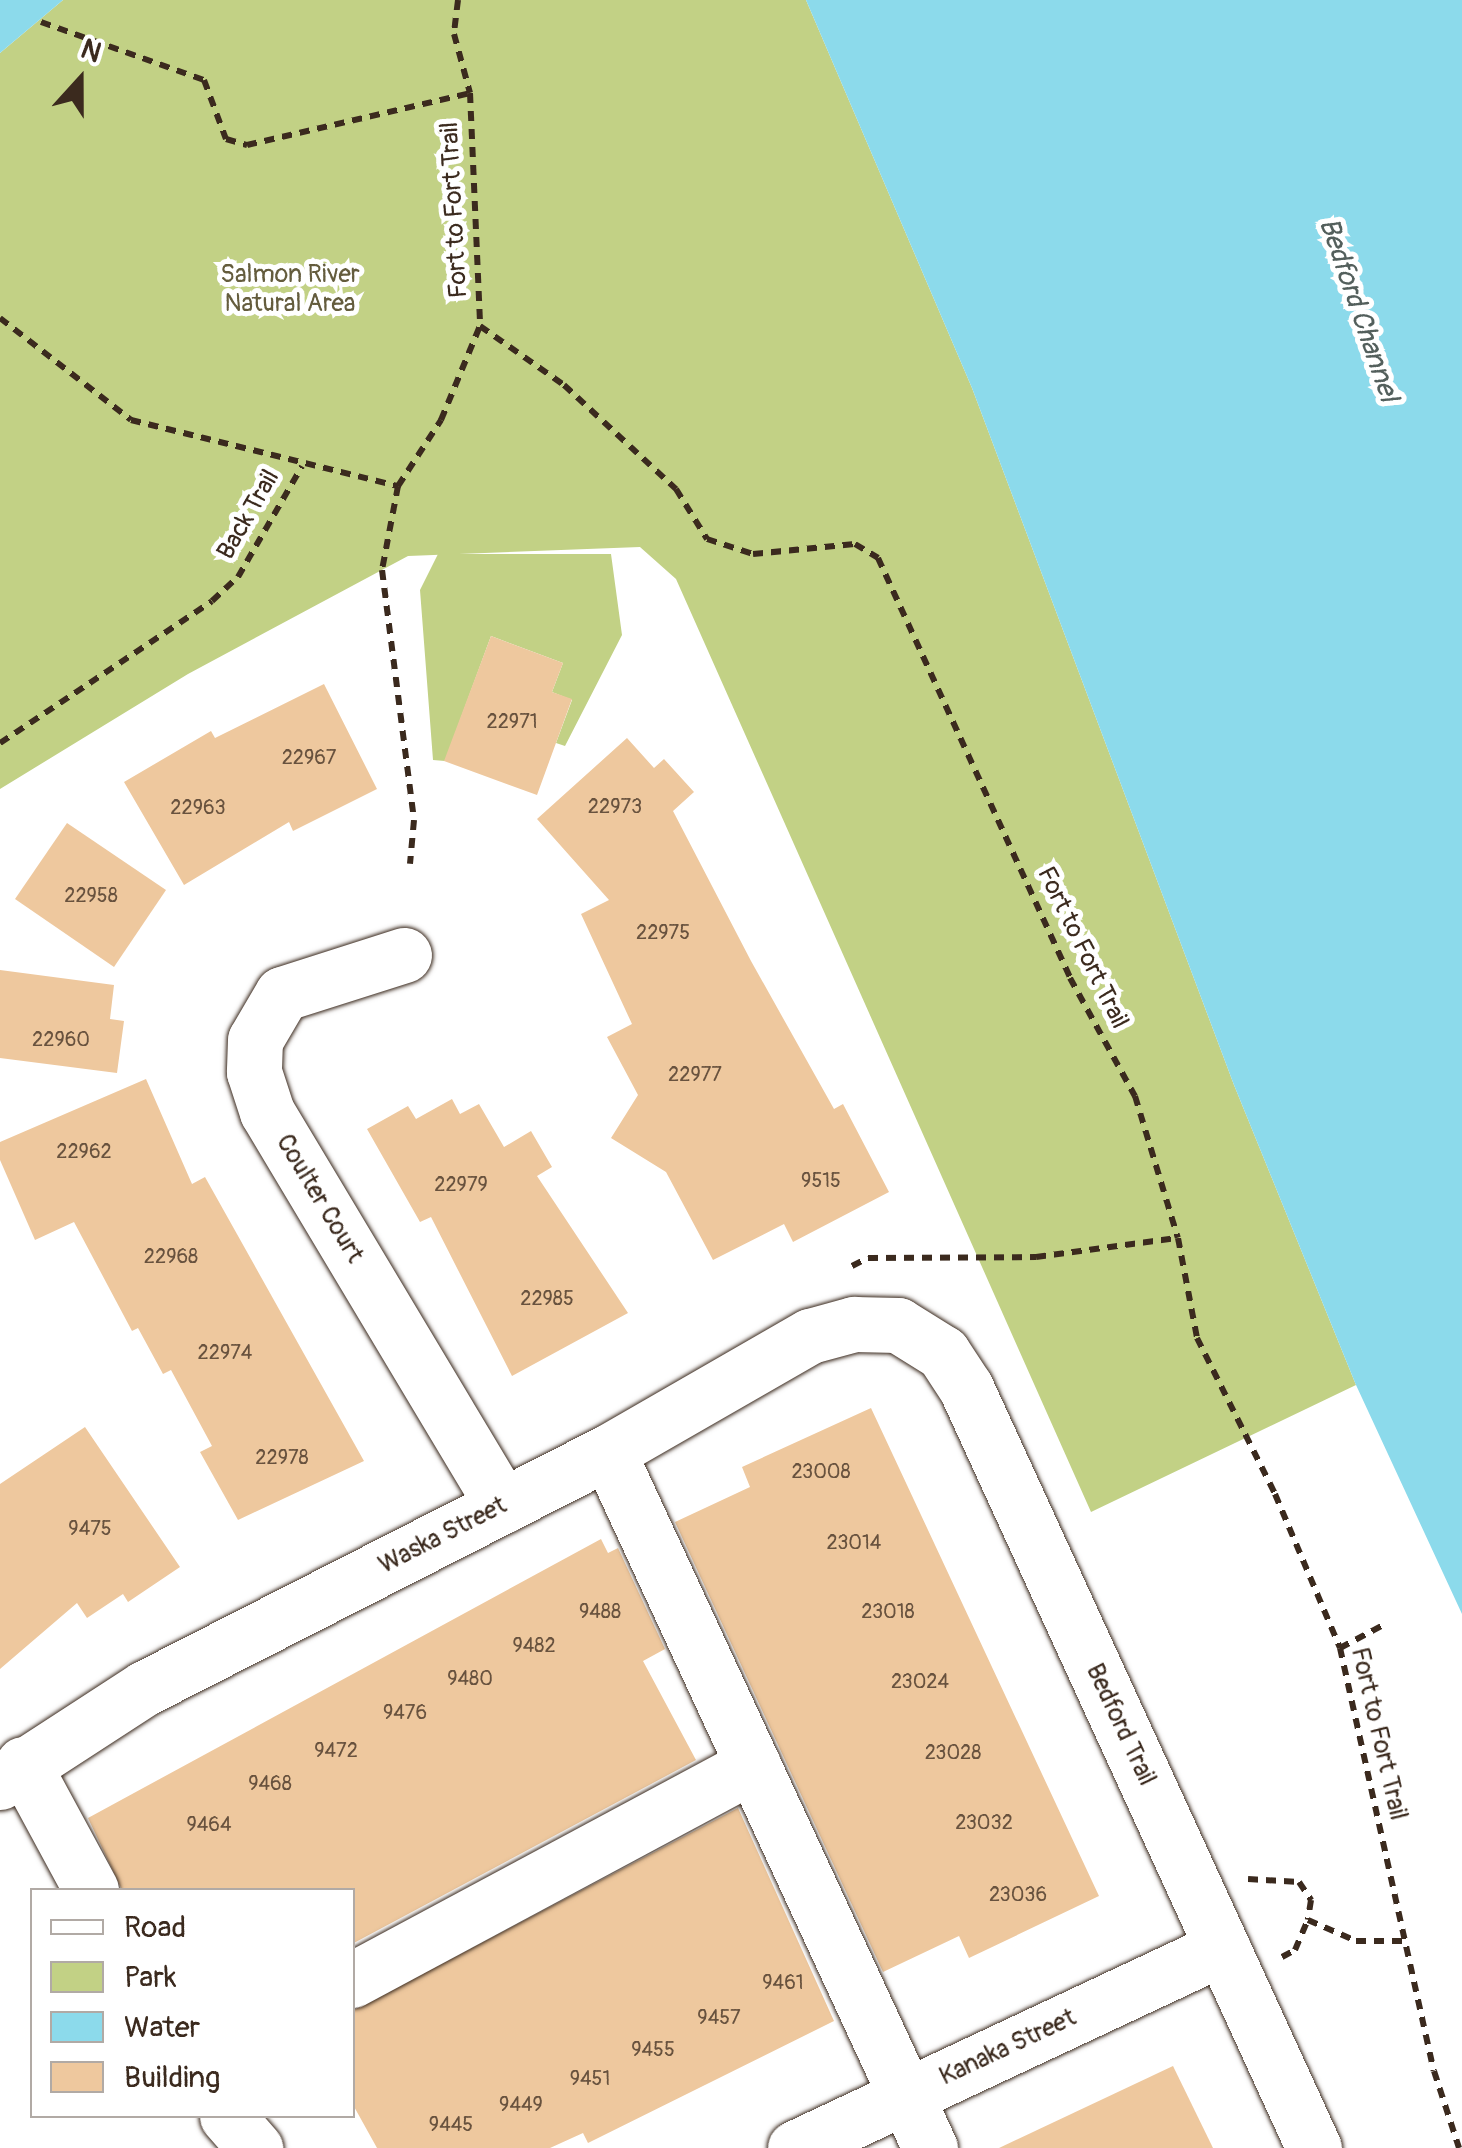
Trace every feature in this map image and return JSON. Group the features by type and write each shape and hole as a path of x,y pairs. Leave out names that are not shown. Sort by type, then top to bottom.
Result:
{"street":[{"name":"Coulter Court","path":"404,955 282,994 255,1040 254,1072 267,1112 503,1506"},
{"name":"Waska Street","path":"12,1773 145,1688 608,1452 810,1336 854,1324 898,1325"},
{"name":"Bedford Trail","path":"898,1325 943,1353 966,1388 1314,2148"},
{"path":"608,1452 930,2148"},
{"path":"355,1978 753,1765"},
{"path":"12,1773 89,1888"},
{"name":"Kanaka Street","path":"795,2148 905,2096 1230,1966"},
{"path":"228,2118 255,2148"}],"path":[{"name":"Fort to Fort Trail","path":"458,0 454,34 470,93 480,326 564,385 676,489 707,539 753,554 856,544 878,558 1070,978 1135,1096 1178,1238 1197,1338 1276,1494 1340,1648 1404,1941 1459,2148"},
{"path":"41,22 204,80 226,138 247,144 470,93"},
{"path":"0,318 131,420 302,466"},
{"path":"410,864 414,820 382,570 398,486 441,420 480,326"},
{"name":"Back Trail","path":"0,743 212,601 238,576 302,466 398,486"},
{"path":"852,1266 868,1258 1036,1257 1178,1238"},
{"path":"1340,1648 1387,1623"},
{"path":"1198,1896 1252,1878 1298,1882 1311,1900 1308,1920 1295,1950 1230,1966"},
{"path":"1308,1920 1356,1941 1404,1941"}],"green space":[{"name":"Salmon River Natural Area","path":"63,0 806,0 972,388 1234,1085 1356,1385 1091,1512 676,579 640,547 408,556 188,674 0,789 0,53"},
{"path":"438,554 611,554 622,635 565,746 556,743 572,700 552,692 563,663 491,636 445,761 433,760 420,590"}],"water":[{"path":"0,0 63,0 0,53"},
{"name":"Bedford Channel","path":"806,0 1462,0 1462,1614 1356,1385 1234,1085 972,388"}],"building":[{"path":"491,636 563,663 552,692 572,699 537,795 444,761"},
{"path":"324,684 377,789 293,831 289,822 184,885 124,782 211,731 215,738"},
{"path":"627,738 654,768 664,759 694,792 673,811 834,1109 843,1104 889,1192 793,1242 784,1224 713,1260 666,1172 611,1138 638,1095 607,1037 632,1024 581,914 609,900 537,819"},
{"path":"67,823 166,890 114,967 15,899"},
{"path":"0,970 114,985 110,1019 124,1021 117,1073 0,1058"},
{"path":"146,1079 192,1184 205,1177 364,1461 238,1520 200,1452 212,1446 171,1370 163,1374 138,1328 132,1331 74,1222 35,1240 0,1160 0,1142"},
{"path":"452,1099 460,1114 479,1104 504,1147 531,1131 552,1167 537,1176 628,1313 512,1376 431,1217 420,1222 367,1129 408,1106 416,1119"},
{"path":"871,1408 1099,1896 969,1958 959,1936 883,1972 675,1522 750,1487 742,1467"},
{"path":"85,1427 180,1567 128,1602 123,1594 87,1618 77,1603 0,1669 0,1484"},
{"path":"601,1539 608,1553 618,1548 665,1649 643,1661 696,1760 355,1942 355,1888 121,1888 88,1818"},
{"path":"738,1808 834,2021 588,2143 583,2133 550,2148 377,2148 355,2108 355,2009"},
{"path":"1173,2066 1213,2148 999,2148"}]}
